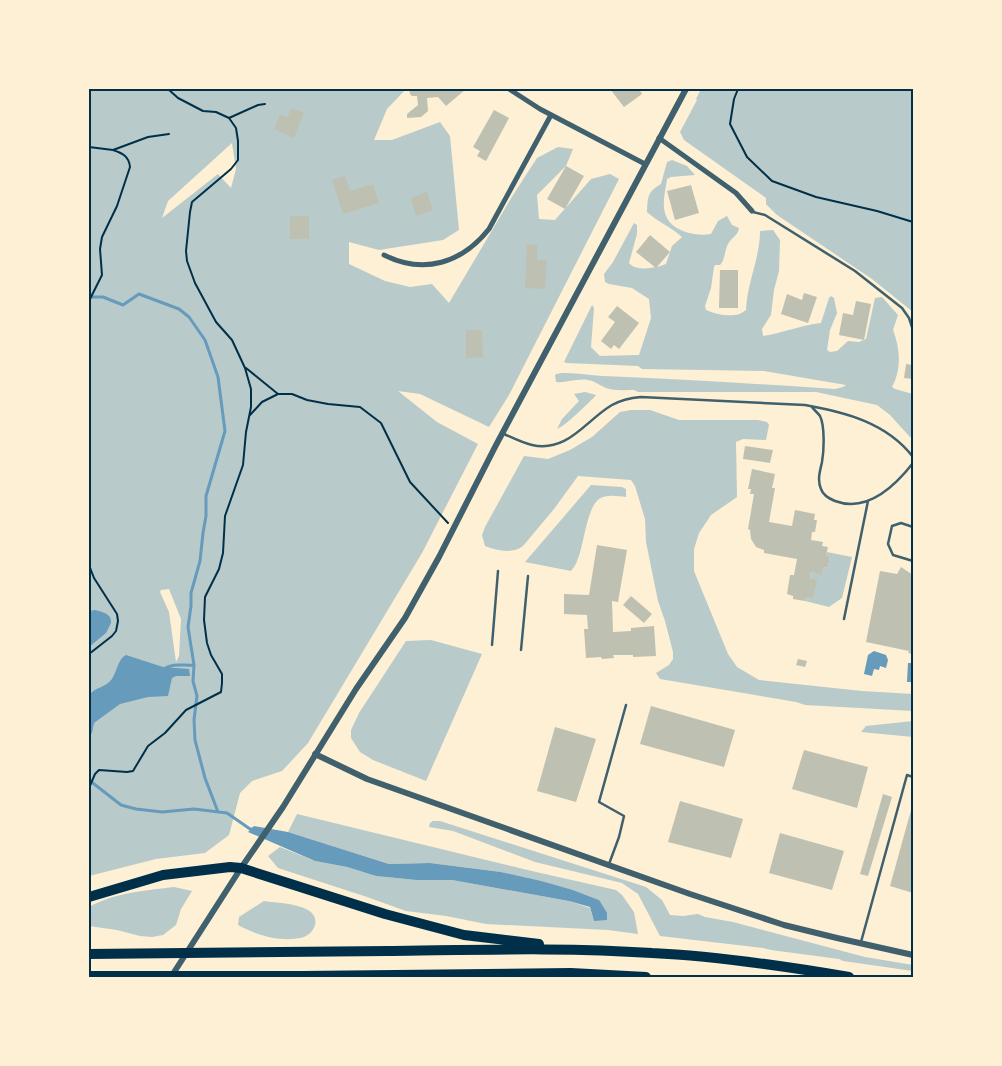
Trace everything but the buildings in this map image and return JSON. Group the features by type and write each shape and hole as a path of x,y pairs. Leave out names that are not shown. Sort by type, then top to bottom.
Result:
{"highway":[{"path":"89,896 163,875 230,867 241,868 385,914 464,935 603,950 727,959 849,977"},
{"path":"89,954 500,949 603,950"},
{"path":"560,977 571,973"},
{"path":"89,976 571,973 646,977"}],"street":[{"path":"509,89 532,105 645,164"},
{"path":"171,977 241,868 283,807 356,689 405,618 686,89"},
{"path":"384,255 400,262 429,265 457,257 469,250 489,229 551,115"},
{"path":"659,138 736,193 752,212"},
{"path":"315,754 367,779 609,866 784,924 913,955"}],"lane":[{"path":"752,212 765,215 855,271 902,308 909,318 913,330"},
{"path":"502,434 533,446 562,442 583,429 610,406 628,398 641,397 811,406 848,414 871,423 904,444 913,457"},
{"path":"811,406 820,416 823,452 819,480 821,491 829,498 840,503 854,504 868,501 881,495 913,463"},
{"path":"844,619 868,501"},
{"path":"913,527 901,523 892,526 888,544 893,554 913,561"},
{"path":"492,645 498,571"},
{"path":"521,650 528,576"},
{"path":"609,866 624,816 599,802 626,705"},
{"path":"861,944 907,775 913,777"}],"path":[{"path":"89,788 95,774 100,770 127,772 133,770 148,746 165,733 178,717 189,708 221,692 222,674 211,655 207,643 204,620 205,597 219,569 223,553 225,516 243,465 246,432 250,415 251,388 245,368 232,340 216,322 204,301 187,261 188,228 192,202 231,169 238,160 236,128 229,118 216,112 203,111 178,98 168,89"},
{"path":"738,89 734,99 730,124 747,157 772,181 816,197 913,222"},
{"path":"229,118 258,105 265,104"},
{"path":"113,150 148,137 169,134"},
{"path":"89,147 113,150 125,155 130,162 117,206 102,236 100,250 102,275 89,300"},
{"path":"245,368 278,394"},
{"path":"250,415 262,402 278,394 292,394 307,400 360,407 381,423 410,482 453,528"},
{"path":"89,565 94,578 113,608 118,621 116,631 112,636 89,654"}],"shaded area":[{"path":"89,89 406,89 387,109 374,140 392,140 440,122 450,136 459,230 443,240 379,250 349,242 349,264 385,281 410,287 432,284 449,303 537,158 558,147 573,149 566,166 537,195 539,219 555,220 591,179 610,174 619,179 509,395 489,427 420,394 398,391 437,422 478,444 422,553 308,743 282,771 252,781 240,793 229,835 205,853 156,859 89,876","holes":["232,143 236,169 231,188 218,174 162,218 168,201","169,589 181,619 179,656 176,662 169,612 160,592 161,590"]},
{"path":"701,89 913,89 913,312 872,279 777,215 766,204 766,198 684,140 680,132"},
{"path":"672,160 687,166 695,175 667,179 664,204 669,221 688,233 704,235 711,234 718,221 727,216 732,225 739,228 737,234 728,244 722,263 714,267 711,288 705,306 706,310 721,315 732,315 746,310 758,251 760,231 773,230 780,240 779,271 774,290 771,315 762,329 763,336 821,323 831,296 834,298 837,313 830,330 827,350 830,352 837,351 848,341 859,342 866,339 875,298 882,297 898,315 893,330 897,344 899,366 892,387 913,394 913,438 877,405 816,392 638,392 634,390 609,389 588,380 556,382 555,375 564,373 835,389 846,385 764,371 642,369 638,366 564,362 592,305 594,308 591,347 600,356 639,355 651,318 649,299 632,288 605,282 604,274 613,262 634,223 637,225 637,234 629,263 636,268 652,268 666,264 672,246 682,237 647,212 649,195 661,184 667,162"},
{"path":"585,392 596,395 571,419 557,429 562,419 579,401 574,394"},
{"path":"650,410 679,420 758,420 767,422 769,425 766,440 743,439 736,442 737,497 711,515 699,533 694,549 694,571 728,654 737,667 759,680 862,691 913,694 913,711 805,705 660,679 656,673 669,665 673,659 673,652 658,601 646,542 645,519 635,486 631,480 578,476 554,509 523,546 519,549 505,551 485,546 482,535 485,527 524,456 548,459 570,450 592,437 620,412"},
{"path":"591,485 622,487 626,489 626,497 605,496 595,504 588,519 576,564 571,571 525,562"},
{"path":"827,552 852,557 842,598 829,607 805,601 806,598 813,599 816,580 810,578 811,572 822,574 824,567 828,568 830,556 826,555"},
{"path":"431,640 482,654 426,781 373,760 360,752 351,738 351,730 359,713 406,641"},
{"path":"913,721 913,737 861,732 866,726"},
{"path":"297,814 616,890 634,912 638,934 608,930 486,924 406,911 278,868 268,856 280,847 315,861 347,867 376,876 416,880 452,880 569,901 590,908 594,921 599,900 573,890 501,872 430,863 389,864 288,832"},
{"path":"433,821 440,821 646,887 662,900 670,915 698,914 733,922 865,957 913,965 913,971 763,948 660,936 638,894 622,883 535,862 453,831 429,827"},
{"path":"174,887 192,891 181,909 176,925 163,935 152,937 140,936 89,926 89,907 99,902 130,893"},
{"path":"264,901 290,904 306,909 314,916 315,925 313,929 306,936 284,939 260,935 238,925 239,917"}],"water":[{"path":"95,610 108,615 111,623 106,633 89,647 89,611"},
{"path":"874,651 886,655 888,660 886,668 880,666 879,670 874,669 872,676 864,674 868,655"},
{"path":"126,655 163,667 189,669 190,676 176,676 172,678 168,696 148,697 120,704 94,723 89,737 89,695 112,679 119,662"},
{"path":"908,663 913,663 913,682 907,682"},
{"path":"254,826 288,832 389,864 430,863 501,872 541,881 599,900 607,913 607,920 594,921 590,907 569,901 452,880 416,880 376,876 347,867 315,861 248,832"}],"waterway":[{"path":"89,297 103,297 123,305 139,294 179,309 189,317 205,340 218,377 225,431 206,496 206,516 200,561 191,593 188,627 194,665 193,681 197,696 194,720 195,740 205,778 218,812"},
{"path":"162,670 174,665 194,665"},
{"path":"89,780 121,805 162,812 194,809 227,813 250,829 254,829"}]}
